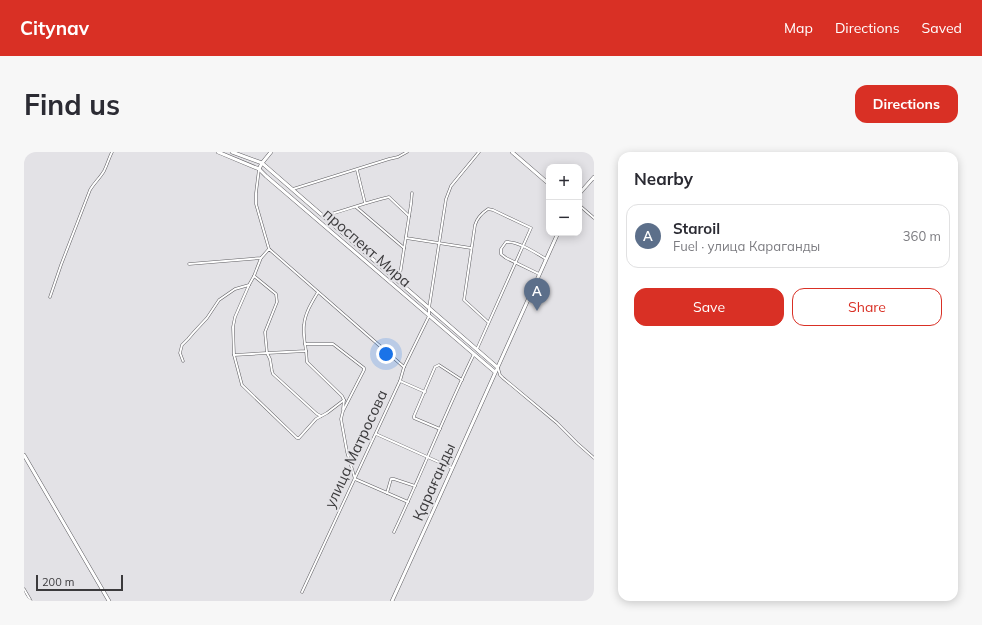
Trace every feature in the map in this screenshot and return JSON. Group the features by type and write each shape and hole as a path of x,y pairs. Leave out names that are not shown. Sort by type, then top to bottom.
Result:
{"main road":[{"name":"проспект Мира","path":"218,152 259,169 495,372"},
{"name":"проспект Мира","path":"232,152 262,163 497,367"},
{"path":"259,169 271,152"},
{"path":"512,152 546,181"},
{"path":"582,191 594,177"},
{"name":"Қарағанды","path":"392,601 557,236"},
{"path":"24,455 109,601"}],"street":[{"path":"50,297 90,190 104,171 112,152"},
{"path":"292,190 398,157 407,152"},
{"path":"429,316 428,308 446,199 451,186 479,152"},
{"path":"259,169 256,204 268,249 404,367"},
{"path":"357,170 366,203"},
{"path":"399,282 412,193"},
{"path":"322,216 389,197 409,216"},
{"path":"356,207 404,248"},
{"path":"582,208 594,218"},
{"path":"476,349 530,228 488,209 484,211 477,219 475,225 464,300 488,322"},
{"path":"406,238 471,248"},
{"path":"539,274 506,258 501,254 501,249 506,242 510,242 546,258"},
{"path":"268,249 261,258 235,317 233,327 234,355 242,385 297,438 299,438 312,422 344,400"},
{"path":"189,264 261,258"},
{"path":"254,276 276,294 277,302 265,332 273,374 321,416"},
{"path":"183,361 180,353 182,345 207,318 219,300 235,289 249,285"},
{"path":"318,292 308,310 305,319 304,327 307,362 342,396 344,400 342,419 343,433 355,479 408,502"},
{"name":"улица Матросова","path":"302,592 376,434 400,381 404,367 429,316"},
{"path":"305,344 333,344 364,368 343,410"},
{"path":"234,355 306,352"},
{"path":"394,532 474,354"},
{"path":"440,429 414,418 435,367 439,365 462,380"},
{"path":"497,367 500,375"},
{"path":"495,372 557,423 576,443 594,458"},
{"path":"400,381 425,392"},
{"path":"376,434 452,468"},
{"path":"387,493 391,479 415,486"},
{"path":"24,589 31,601"}],"place":[{"name":"Staroil","path":"537,311"}]}
